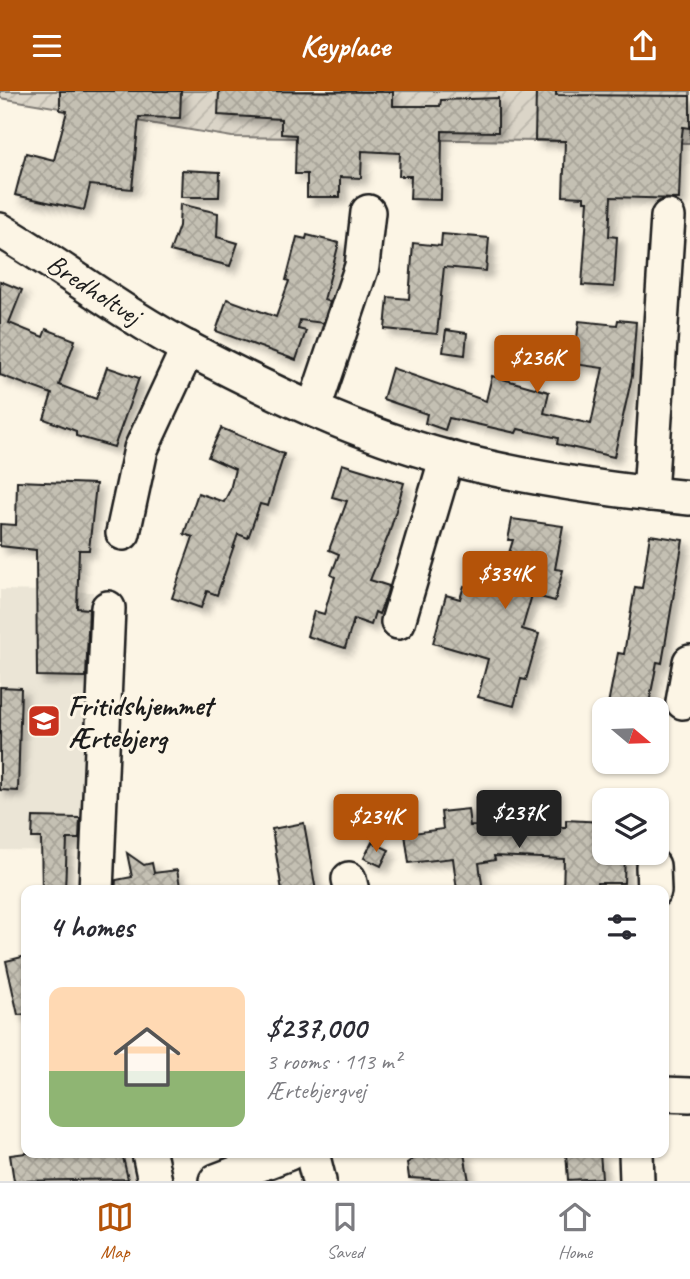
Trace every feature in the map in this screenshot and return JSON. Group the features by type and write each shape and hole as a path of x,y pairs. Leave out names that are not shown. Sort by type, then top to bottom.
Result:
{"street":[{"path":"314,408 362,266 368,212"},
{"path":"650,494 668,217"},
{"name":"Bredholtvej","path":"0,230 112,303 188,348 314,408 447,457 551,481 690,498"},
{"path":"123,533 141,449 188,348"},
{"path":"398,622 447,457"},
{"path":"96,885 108,608"},
{"path":"683,702 690,662"},
{"path":"669,1094 690,1095"},
{"path":"150,1158 155,1181"},
{"path":"216,1181 276,1158"},
{"path":"313,1158 319,1181"},
{"path":"636,1158 637,1181"}],"shaded area":[{"path":"0,91 690,91 690,143 232,137 0,98"},
{"name":"Fritidshjemmet Ærtebjerg","path":"0,590 93,592 83,851 0,850"}],"building":[{"path":"60,91 181,91 180,118 139,117 132,189 90,185 84,210 15,195 26,153 54,160 67,111 60,110"},
{"path":"219,91 393,92 393,106 440,106 441,100 498,98 498,132 442,131 441,200 410,199 411,176 399,176 400,153 362,151 361,178 340,177 340,197 307,197 307,174 295,174 296,135 281,134 281,119 218,115"},
{"path":"536,91 556,91 556,95 690,96 690,128 683,127 681,142 679,199 611,197 609,236 617,237 614,287 582,285 588,201 584,201 584,197 563,196 565,141 535,140"},
{"path":"182,170 220,172 219,197 181,197"},
{"path":"180,204 218,213 217,237 238,243 230,266 170,251 179,226"},
{"path":"442,234 489,238 486,271 444,267 437,334 385,329 388,297 409,299 413,243 441,246"},
{"path":"307,235 339,243 324,300 330,302 323,323 300,320 298,329 306,331 296,360 216,331 227,299 276,317 289,281 286,280 297,237 306,239"},
{"path":"0,281 22,290 9,323 43,337 46,329 75,340 59,385 96,399 107,367 139,378 114,447 76,436 76,431 44,419 52,394 0,375"},
{"path":"618,320 636,322 632,376 614,457 557,444 558,438 518,429 516,433 449,418 445,430 425,423 427,414 383,399 392,368 486,401 492,376 549,392 544,413 591,424 603,368 574,364 579,321 617,325"},
{"path":"446,330 467,333 465,355 443,352"},
{"path":"221,428 284,454 268,506 260,504 248,538 238,534 217,595 207,591 201,608 172,598 193,537 184,534 198,493 224,502 230,490 235,469 208,457"},
{"path":"342,464 404,483 389,534 370,580 389,586 385,599 379,614 375,612 371,625 354,619 345,648 307,636 314,611 324,614 335,577 331,575 339,554 329,550 347,501 332,497"},
{"path":"17,481 96,484 89,550 79,550 77,608 89,609 86,677 37,676 36,550 0,546 0,524 16,525"},
{"path":"512,519 563,526 555,569 563,570 555,601 532,595 522,629 539,634 526,680 521,679 514,706 478,697 488,659 433,643 446,595 460,599 464,586 496,595 513,540 508,540"},
{"path":"650,535 683,540 662,663 657,662 650,697 609,697 618,653 624,654 635,587 642,588"},
{"path":"0,687 21,688 18,791 0,790"},
{"path":"468,809 470,826 566,827 566,820 592,821 592,865 625,865 624,883 563,885 564,859 494,856 495,860 479,863 482,885 456,885 453,858 409,863 405,834 443,829 441,812"},
{"path":"33,817 80,818 79,839 67,839 65,885 42,885 41,838 32,838"},
{"path":"304,823 315,885 281,885 272,829"},
{"path":"372,842 389,850 381,866 364,858"},
{"path":"127,853 144,865 152,863 154,873 177,870 180,885 116,885 116,880 132,877"},
{"path":"21,957 21,1015 18,1015 6,961"},
{"path":"21,1154 21,1158 123,1158 128,1179 14,1181 10,1155"},
{"path":"414,1158 465,1158 469,1181 409,1178 407,1163"},
{"path":"566,1158 600,1158 602,1178 568,1180"}],"place":[{"name":"Fritidshjemmet Ærtebjerg","path":"44,721"}]}
